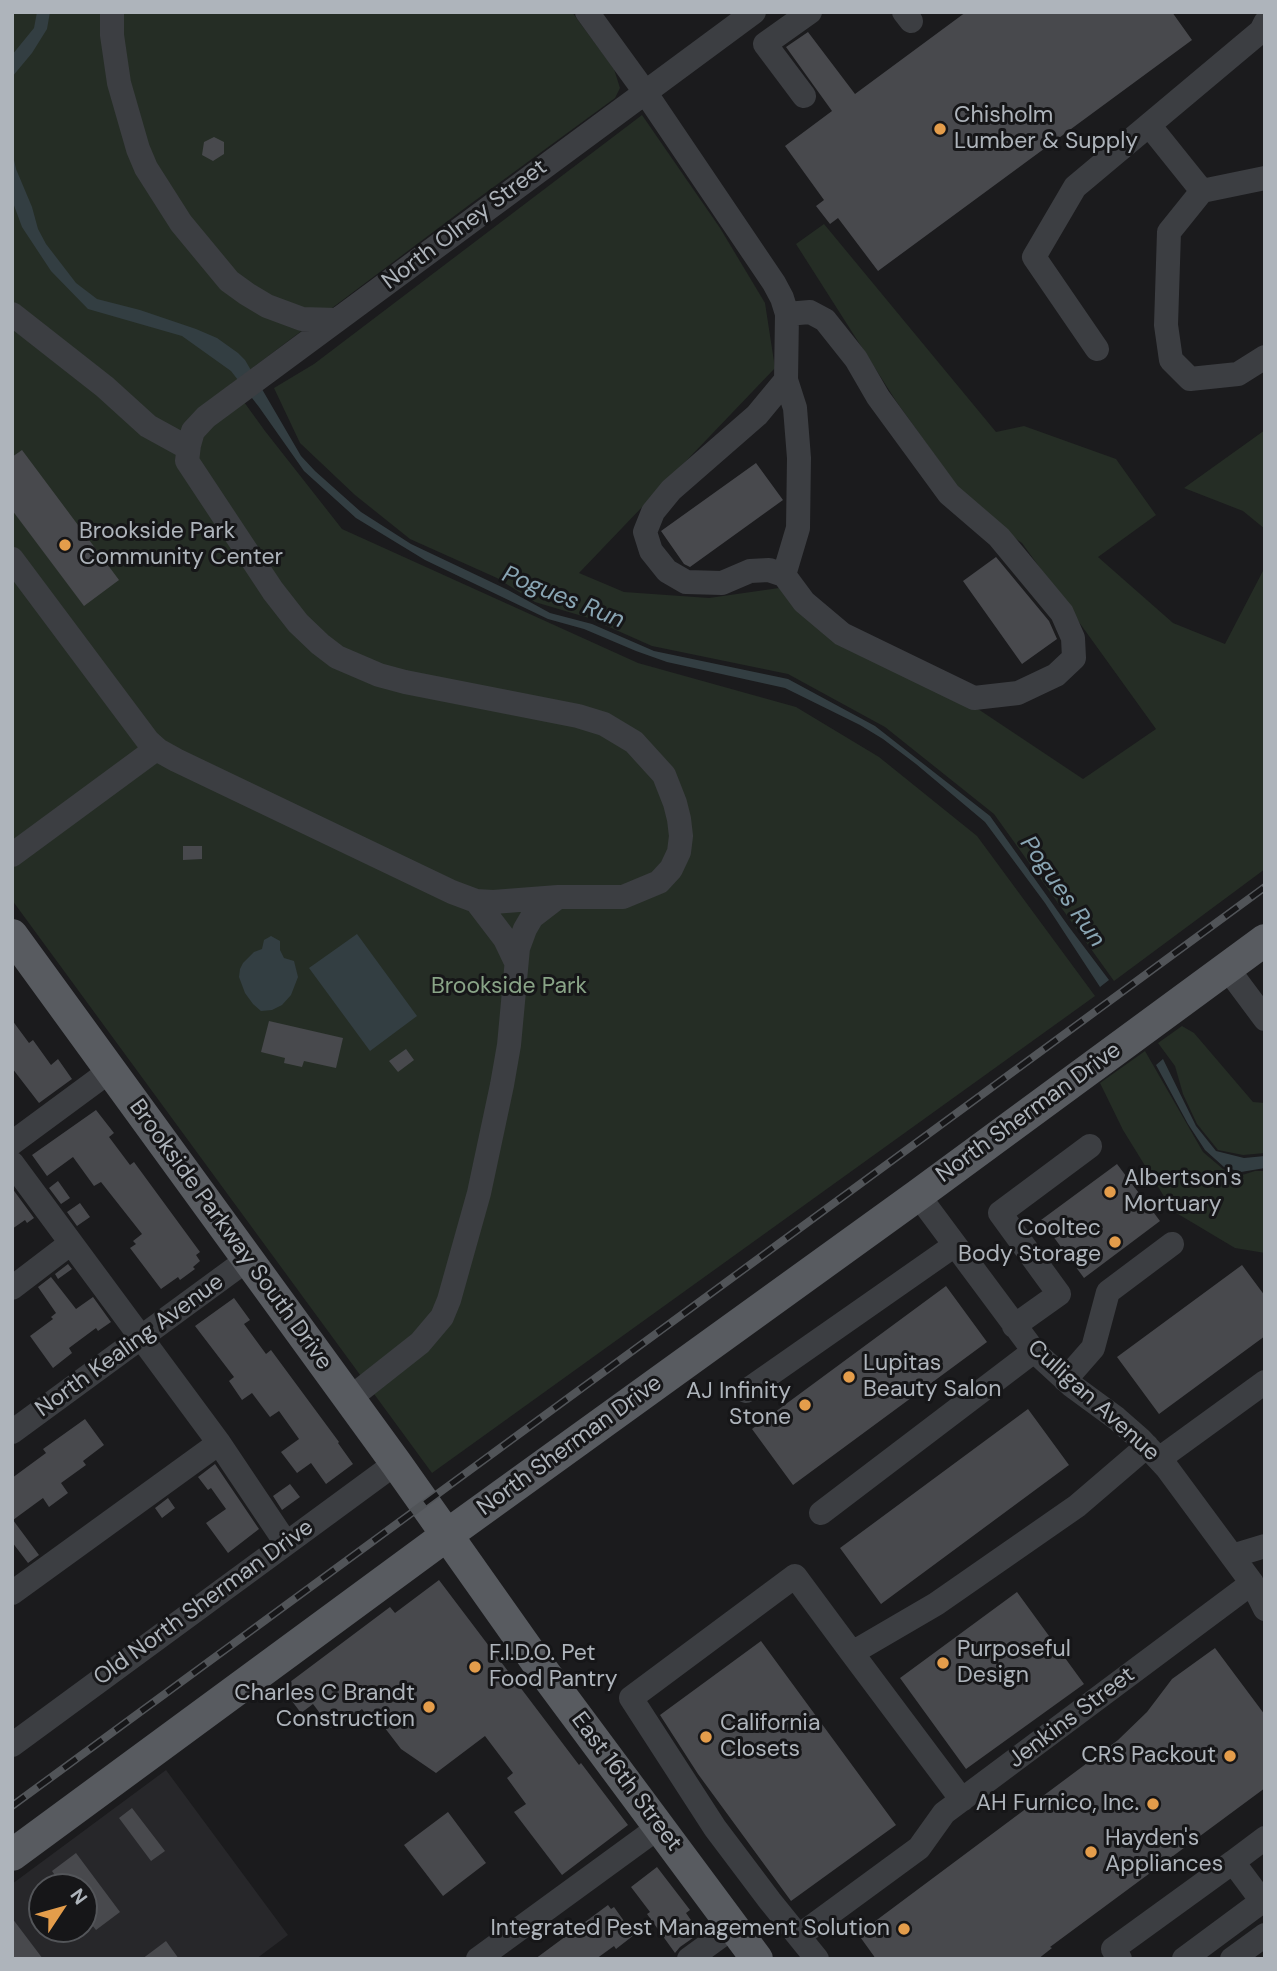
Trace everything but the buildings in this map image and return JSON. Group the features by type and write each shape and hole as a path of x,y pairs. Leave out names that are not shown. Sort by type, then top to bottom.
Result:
{"main road":[{"name":"Brookside Parkway South Drive","path":"12,935 446,1535"},
{"name":"North Sherman Drive","path":"12,1855 446,1535 918,1195 1265,940"},
{"name":"East 16th Street","path":"446,1535 538,1664 757,1959"}],"street":[{"path":"112,12 112,35 119,83 138,149 146,168 181,223 229,281 247,294 267,306 302,319 337,320"},
{"path":"587,12 645,92 782,298 787,314 786,380 795,408 799,458 798,528 784,575"},
{"name":"North Olney Street","path":"188,448 193,431 206,417 754,12"},
{"path":"804,96 765,44 810,12"},
{"path":"1097,349 1034,257 1075,187 1261,31 1265,23"},
{"path":"1149,125 1202,191"},
{"path":"1265,178 1202,191 1169,232 1167,325 1171,360 1190,379 1238,374 1265,357"},
{"path":"786,380 757,415 671,490 653,512 645,532 651,551 667,571 686,582 722,583 750,571 769,570 784,575 804,602 842,634 974,698 1018,693 1056,675 1074,658 1073,638 1062,613 999,537 949,494 878,397 856,359 825,320 810,312 787,314"},
{"path":"12,314 104,387 148,426 188,448 187,461 196,477 273,591 298,623 320,644 337,657 379,675 578,716 604,724 634,742 664,775 679,819 679,852 671,869 659,882 623,897 558,897 493,902 476,901 452,892 156,749 133,723 12,559"},
{"path":"12,855 156,749"},
{"path":"349,1399 420,1343 442,1317 479,1194 502,1085 509,1045 518,948 532,917 558,897"},
{"path":"476,901 505,939 516,962"},
{"path":"1227,968 1265,1019"},
{"path":"12,1143 111,1070"},
{"path":"1014,1326 1059,1294 1000,1213 1090,1146"},
{"path":"12,1163 219,1443 286,1543"},
{"name":"Culligan Avenue","path":"918,1195 1034,1351 1065,1380 1116,1418 1153,1453 1252,1583 1265,1609"},
{"path":"12,1288 71,1243"},
{"path":"1065,1380 1093,1348 1108,1292 1172,1244"},
{"path":"746,1391 955,1245"},
{"name":"North Kealing Avenue","path":"12,1432 248,1259"},
{"path":"821,1513 1034,1351"},
{"path":"852,1653 936,1604 1153,1453 1265,1382"},
{"path":"12,1593 219,1443"},
{"name":"Old North Sherman Drive","path":"12,1745 396,1463"},
{"path":"1232,1556 1265,1546"},
{"path":"817,1959 715,1828 632,1698 795,1576 962,1800"},
{"name":"Jenkins Street","path":"799,1936 919,1848 944,1813 1252,1583"},
{"path":"478,1959 659,1827"},
{"path":"1111,1956 1265,1838"},
{"path":"1192,1956 1263,1900 1233,1862"},
{"path":"689,1959 733,1927"},
{"path":"1232,1959 1265,1935"}],"shaded area":[{"path":"37,12 50,12 47,29 12,77 12,55 34,28"},
{"path":"12,151 38,229 76,283 97,299 196,329 217,338 238,353 245,360 301,456 361,512 411,544 550,613 592,624 654,651 788,679 875,726 990,816 1109,980 1100,987 1045,903 985,822 883,739 785,688 667,662 584,629 548,619 425,560 356,518 304,471 231,371 182,336 88,309 51,271 22,227 12,200"},
{"path":"357,934 417,1016 370,1051 309,968"},
{"path":"271,936 280,941 284,958 294,961 298,977 291,995 282,1005 261,1011 245,993 239,977 240,969 254,952 262,949 264,940"},
{"path":"1163,1059 1196,1126 1216,1151 1244,1158 1265,1156 1265,1168 1241,1172 1224,1167 1205,1150 1156,1065"},
{"path":"166,1770 288,1935 256,1959 12,1959 12,1884"}],"green space":[{"name":"Brookside Park","path":"12,12 572,12 614,69 620,88 615,98 231,384 342,529 638,663 796,707 879,757 977,836 1095,996 432,1473 12,900"},
{"path":"642,115 720,228 765,303 775,368 579,573 624,592 709,598 779,588 975,707 1083,779 1156,729 1022,543 973,509 896,401 796,244 824,224 996,432 1024,426 1116,459 1156,515 1098,557 1173,623 1225,644 1265,567 1265,869 1114,981 994,814 885,727 788,674 652,646 589,618 535,602 497,578 410,539 355,495 300,443 274,388 314,364"},
{"path":"1265,430 1265,529 1243,511 1184,488"},
{"path":"1182,1026 1194,1033 1253,1102 1265,1103 1265,1153 1243,1155 1218,1150 1197,1124 1183,1094 1175,1066 1158,1043"},
{"path":"1145,1051 1203,1152 1223,1169 1239,1176 1265,1171 1265,1253 1235,1248 1173,1211 1123,1130 1100,1083"}],"railway":[{"path":"12,1806 1265,887"}],"place":[{"name":"Chisholm Lumber & Supply","path":"940,129"},
{"name":"Brookside Park Community Center","path":"65,545"},
{"name":"Albertson's Mortuary","path":"1110,1192"},
{"name":"Cooltec Body Storage","path":"1115,1242"},
{"name":"Lupitas Beauty Salon","path":"849,1377"},
{"name":"AJ Infinity Stone","path":"805,1405"},
{"name":"Purposeful Design","path":"943,1663"},
{"name":"F.I.D.O. Pet Food Pantry","path":"475,1667"},
{"name":"Charles C Brandt Construction","path":"429,1707"},
{"name":"California Closets","path":"706,1737"},
{"name":"CRS Packout","path":"1230,1756"},
{"name":"AH Furnico, Inc.","path":"1153,1804"},
{"name":"Hayden's Appliances","path":"1091,1852"},
{"name":"Integrated Pest Management Solution","path":"904,1929"}],"water label":[{"name":"Pogues Run","path":"563,598"},
{"name":"Pogues Run","path":"1062,892"}]}
